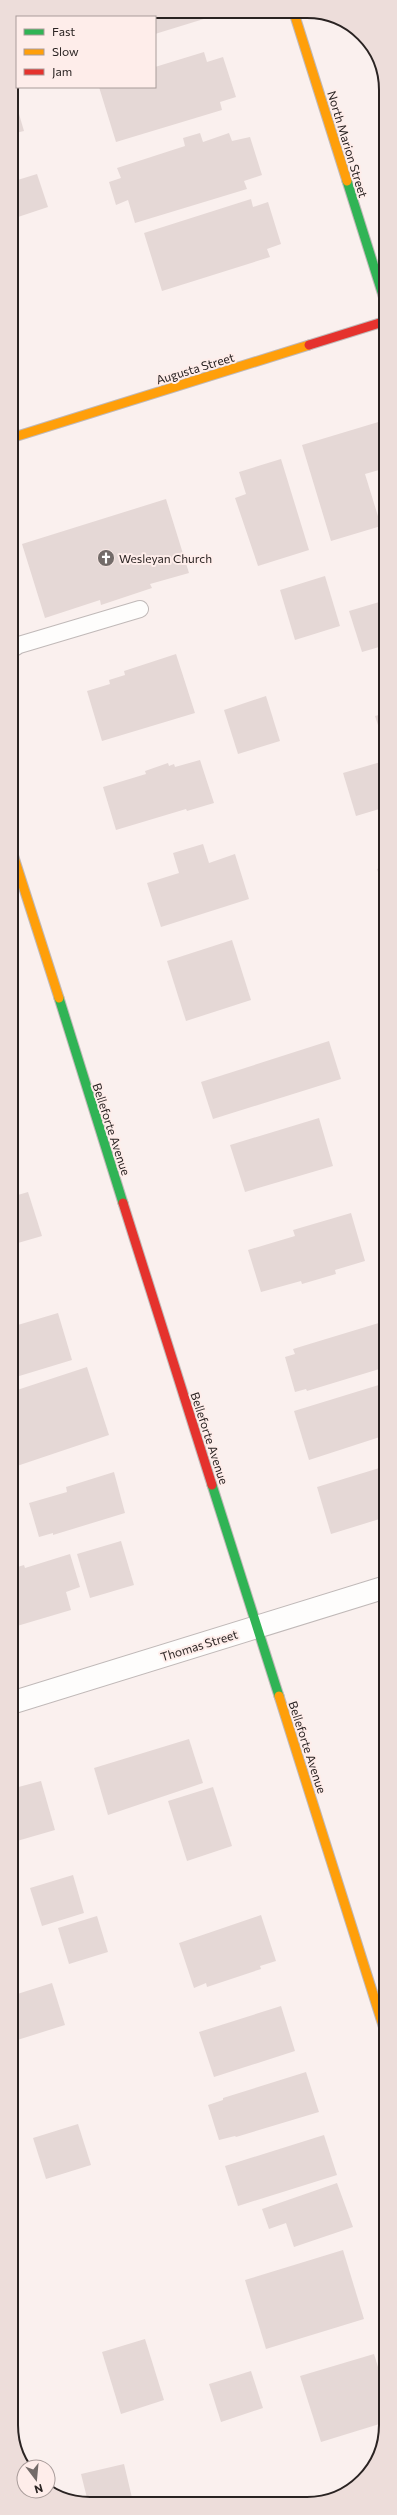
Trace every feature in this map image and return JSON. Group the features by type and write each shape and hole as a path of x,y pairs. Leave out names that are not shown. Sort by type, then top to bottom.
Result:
{"street":[{"name":"North Marion Street","path":"296,18 379,283"},
{"name":"Augusta Street","path":"18,436 379,323"},
{"name":"Belleforte Avenue","path":"18,870 379,2013"},
{"name":"Thomas Street","path":"18,1702 379,1589"}],"lane":[{"path":"18,646 140,609"}],"building":[{"path":"156,18 207,18 156,34"},
{"path":"204,52 207,62 223,57 236,97 220,102 222,110 116,142 99,88 156,88 156,67"},
{"path":"18,111 24,131 18,132"},
{"path":"200,133 203,142 229,133 232,141 250,137 262,175 244,181 247,189 135,223 128,200 116,205 109,182 121,178 117,168 185,146 183,138"},
{"path":"37,174 48,207 18,217 18,180"},
{"path":"251,199 253,207 268,202 281,244 267,249 270,257 162,291 144,233"},
{"path":"379,422 379,470 365,474 379,520 379,527 331,541 302,445"},
{"path":"281,459 309,550 258,566 235,498 246,494 239,472"},
{"name":"Wesleyan Church","path":"166,499 189,573 150,584 152,588 101,605 100,600 45,618 22,544"},
{"path":"325,576 340,626 295,640 280,590"},
{"path":"379,602 379,647 362,652 349,611"},
{"path":"176,654 195,713 102,741 87,691 110,684 109,680 125,675 124,671"},
{"path":"266,696 280,741 238,754 224,710"},
{"path":"379,715 379,728 375,716"},
{"path":"200,760 214,803 187,811 186,809 116,830 103,787 146,774 145,771 168,763 169,766 174,764 175,767"},
{"path":"379,762 379,809 356,816 343,773"},
{"path":"203,844 209,863 235,854 249,899 161,927 147,883 179,873 173,853"},
{"path":"232,940 251,1000 186,1021 167,961"},
{"path":"329,1041 341,1079 213,1119 201,1082"},
{"path":"319,1118 333,1166 245,1192 230,1145"},
{"path":"28,1192 42,1236 18,1243 18,1195"},
{"path":"351,1213 365,1261 335,1270 336,1274 302,1284 301,1281 261,1292 248,1250 295,1236 293,1230"},
{"path":"58,1313 72,1360 18,1376 18,1325"},
{"path":"379,1323 379,1369 307,1391 306,1389 295,1392 285,1357 295,1354 293,1349"},
{"path":"87,1367 109,1435 18,1466 18,1390"},
{"path":"379,1385 379,1437 309,1460 294,1411"},
{"path":"379,1468 379,1519 331,1534 317,1487"},
{"path":"114,1472 125,1513 53,1535 53,1533 39,1537 29,1503 67,1492 66,1487"},
{"path":"121,1541 134,1585 90,1598 77,1554"},
{"path":"70,1554 80,1587 66,1592 71,1610 18,1626 18,1567 24,1565 25,1568"},
{"path":"189,1739 203,1783 108,1815 94,1768"},
{"path":"41,1781 55,1830 18,1841 18,1787"},
{"path":"213,1787 232,1846 187,1861 168,1801"},
{"path":"73,1875 84,1913 42,1926 30,1888"},
{"path":"261,1915 276,1961 260,1966 261,1969 207,1987 206,1983 194,1988 179,1943"},
{"path":"97,1916 108,1952 69,1964 58,1928"},
{"path":"52,1983 65,2025 18,2040 18,1994"},
{"path":"281,2006 295,2051 214,2077 199,2032"},
{"path":"306,2072 319,2112 236,2137 219,2140 208,2105 223,2100 223,2098"},
{"path":"78,2124 91,2165 46,2179 33,2138"},
{"path":"324,2135 337,2175 238,2206 225,2166"},
{"path":"337,2183 353,2227 294,2247 286,2223 269,2229 262,2209"},
{"path":"343,2250 364,2319 266,2349 245,2280"},
{"path":"145,2339 164,2400 121,2414 102,2352"},
{"path":"374,2354 379,2370 379,2424 321,2442 300,2376"},
{"path":"251,2371 263,2408 221,2422 209,2384"},
{"path":"124,2464 132,2497 87,2497 81,2474"}],"traffic: fast":[{"path":"347,181 379,283"},
{"path":"59,998 123,1203"},
{"path":"212,1485 279,1696"}],"traffic: slow":[{"path":"296,18 347,181"},
{"path":"18,436 309,345"},
{"path":"18,870 59,998"},
{"path":"279,1696 379,2013"}],"traffic: jam":[{"path":"309,345 379,323"},
{"path":"123,1203 212,1485"}],"place":[{"name":"Wesleyan Church","path":"106,558"}]}
